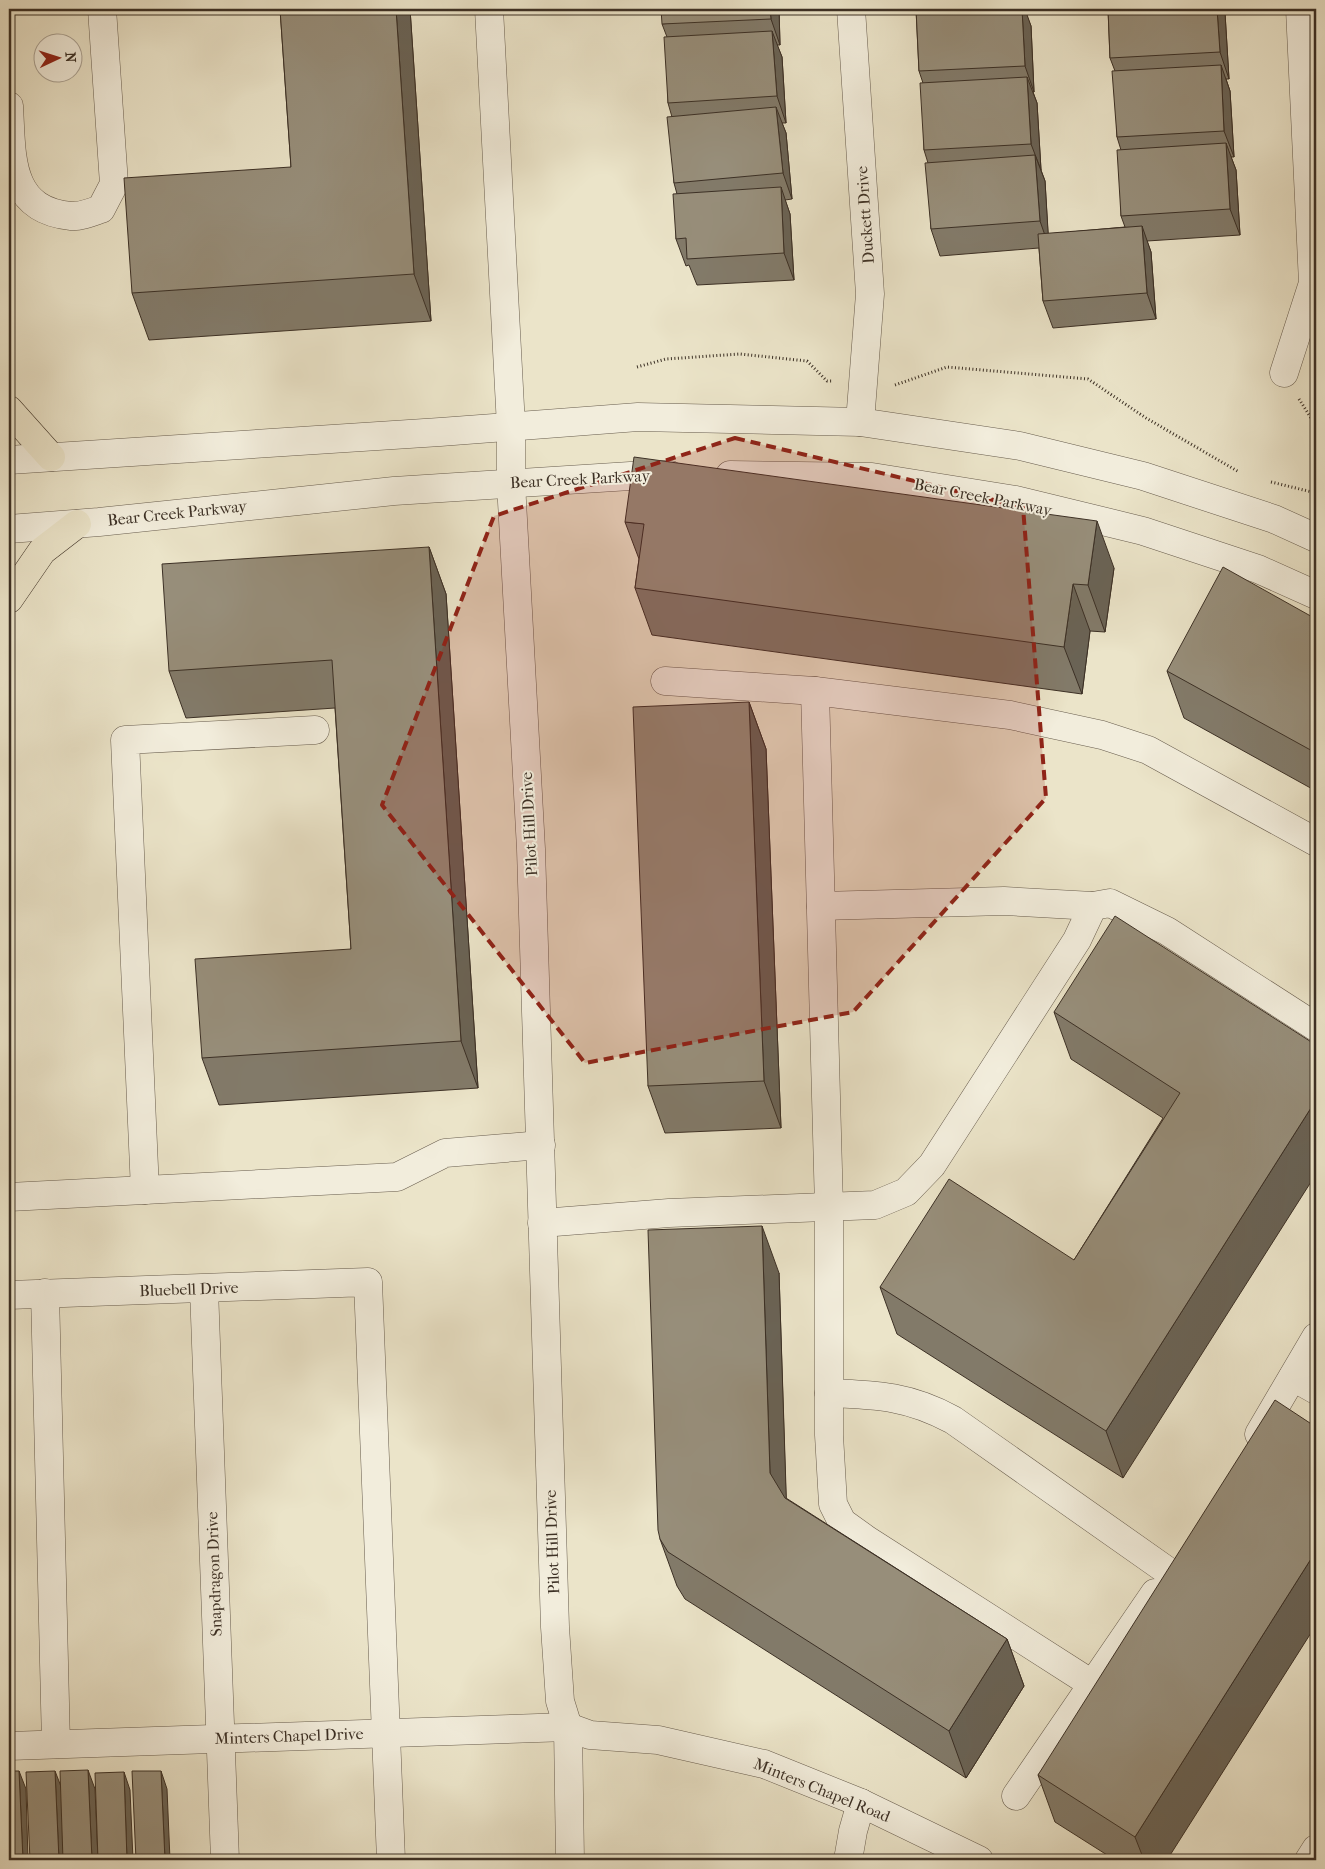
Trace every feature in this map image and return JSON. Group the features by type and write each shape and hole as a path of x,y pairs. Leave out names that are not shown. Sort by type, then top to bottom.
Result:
{"main road":[{"path":"9,410 51,457"},
{"path":"9,599 42,551 77,524"}],"street":[{"path":"9,106 12,165 22,190 43,210 73,216 101,210 114,184 102,9"},
{"name":"Pilot Hill Drive","path":"490,9 511,426 511,483 531,849 542,1145 542,1222 555,1627 560,1701 568,1727 570,1860"},
{"name":"Duckett Drive","path":"851,9 870,294 860,422"},
{"path":"1284,373 1313,283 1300,9"},
{"path":"9,460 638,417 860,422 1020,446 1144,476 1274,520 1316,538"},
{"name":"Bear Creek Parkway","path":"9,529 77,524 394,491 511,483 646,475 872,477 1016,500 1143,532 1258,569 1316,595"},
{"path":"665,681 815,691 1010,715 1102,734 1148,750 1316,842"},
{"path":"815,691 829,1207 829,1435 833,1504 842,1522 867,1540 1092,1684"},
{"path":"145,1190 125,740 315,730"},
{"path":"820,906 1004,901 1093,906 1110,903 1167,931 1316,1027"},
{"path":"542,1222 669,1213 875,1205 906,1192 932,1165 1076,940 1093,906"},
{"path":"9,1197 397,1177 445,1153 542,1145"},
{"name":"Bluebell Drive","path":"9,1295 368,1282 386,1733"},
{"name":"Snapdragon Drive","path":"204,1289 224,1860"},
{"path":"45,1293 56,1744"},
{"path":"1248,1452 1316,1338"},
{"path":"1293,1377 1316,1390"},
{"path":"829,1393 888,1396 909,1400 933,1409 1177,1561 1016,1796"},
{"name":"Minters Chapel Drive","path":"9,1746 568,1727"},
{"name":"Minters Chapel Road","path":"568,1727 590,1735 658,1740 764,1764 861,1803 980,1860"},
{"path":"386,1733 391,1860"},
{"path":"848,1860 853,1831 861,1803"},
{"path":"1309,1860 1316,1849"}],"path":[{"path":"637,367 666,359 740,354 807,361 827,380 893,386 947,367 1088,379 1146,418 1247,476"},
{"path":"1264,481 1316,493"}],"highlighted area":[{"path":"735,438 1023,507 1046,798 853,1012 585,1063 382,805 494,516"}],"building":[{"path":"280,9 396,9 414,274 132,293 124,178 291,167"},
{"path":"661,9 770,9 771,19 662,24"},
{"path":"916,9 1022,9 1025,66 919,71"},
{"path":"1108,9 1217,9 1220,52 1110,58"},
{"path":"772,31 777,96 668,103 664,37"},
{"path":"1221,65 1224,131 1117,137 1112,71"},
{"path":"1027,77 1031,144 924,150 920,83"},
{"path":"776,107 783,173 674,183 667,117"},
{"path":"1226,143 1230,209 1121,216 1117,150"},
{"path":"1035,155 1040,221 931,229 925,163"},
{"path":"781,187 784,253 687,259 686,238 676,239 673,194"},
{"path":"1142,226 1147,293 1043,301 1038,234"},
{"path":"634,457 1097,521 1088,585 1073,584 1064,647 635,588 644,524 625,522"},
{"path":"429,547 461,1041 202,1058 195,959 351,949 332,660 169,671 162,564"},
{"path":"1223,567 1316,619 1316,753 1167,671"},
{"path":"749,702 764,1081 648,1086 633,707"},
{"path":"1115,916 1316,1045 1316,1100 1106,1431 880,1287 949,1179 1074,1260 1180,1093 1054,1012"},
{"path":"762,1226 770,1473 785,1498 1007,1639 949,1731 668,1552 660,1539 658,1530 648,1230"},
{"path":"1275,1400 1316,1427 1316,1551 1135,1837 1038,1775"},
{"path":"88,1770 92,1860 63,1860 60,1771"},
{"path":"9,1771 19,1771 23,1860 9,1860"},
{"path":"55,1771 59,1860 30,1860 26,1772"},
{"path":"132,1771 161,1771 165,1860 136,1860"},
{"path":"124,1772 127,1860 98,1860 95,1773"}]}
